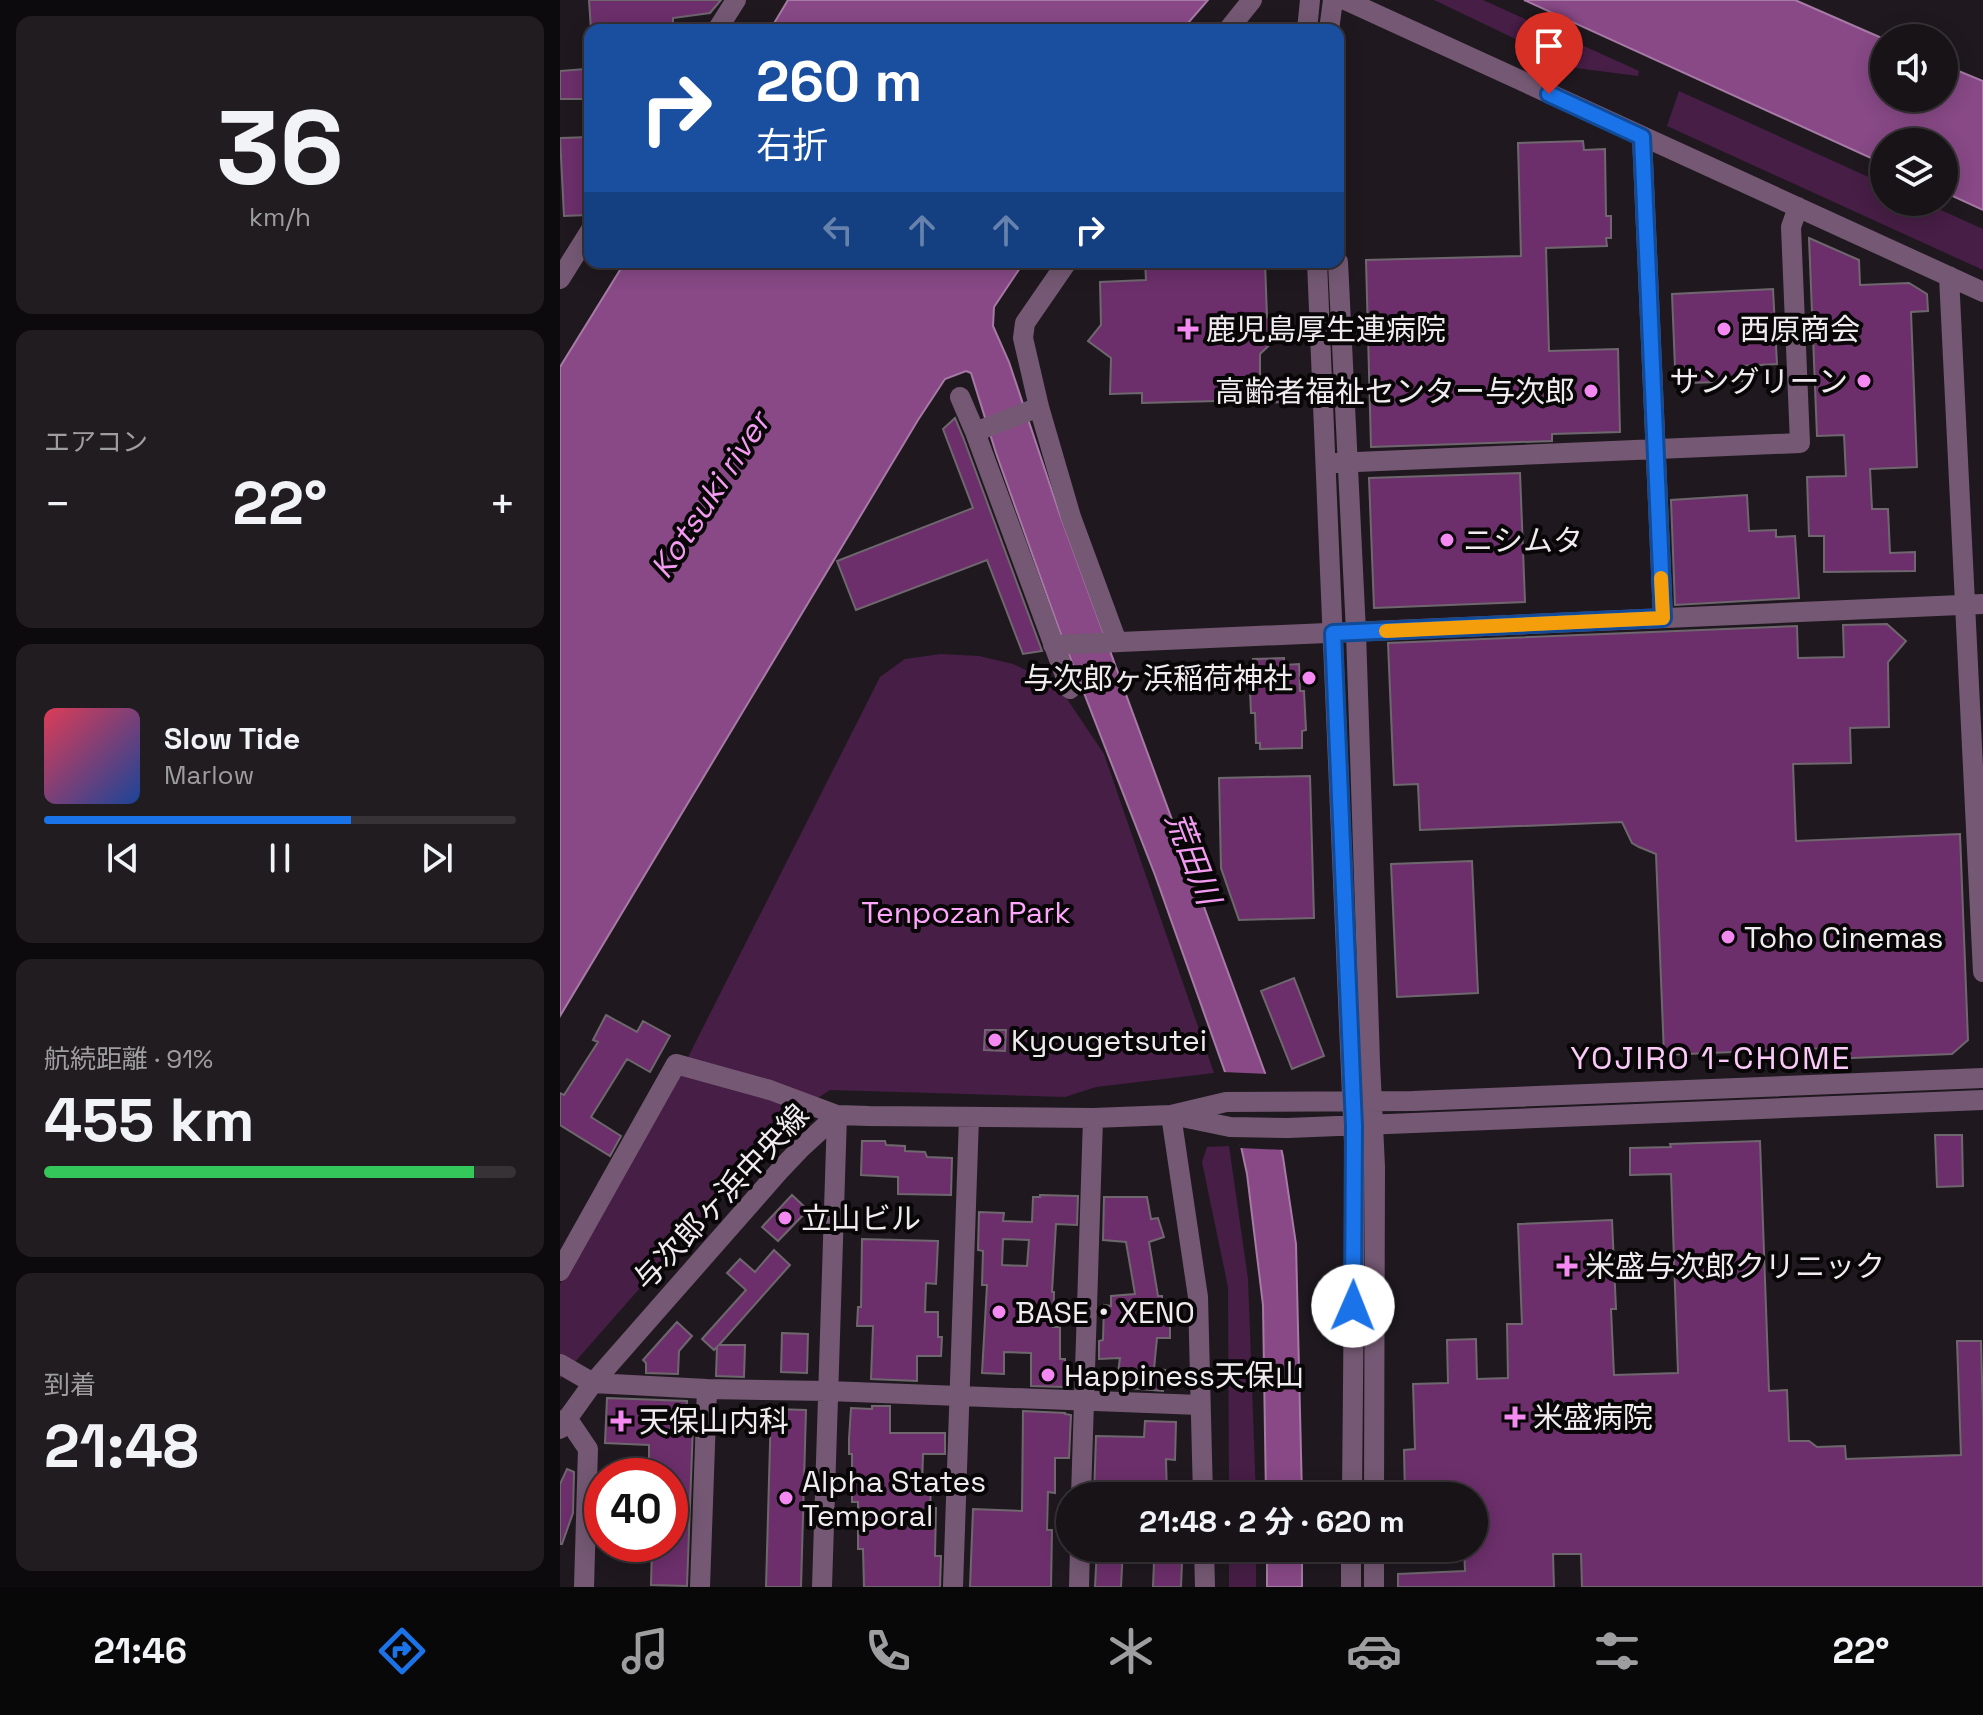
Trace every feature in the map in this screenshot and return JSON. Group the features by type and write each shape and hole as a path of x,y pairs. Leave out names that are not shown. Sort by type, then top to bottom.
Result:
{"street":[{"path":"721,24 736,0"},
{"path":"1233,24 1252,0"},
{"path":"1308,24 1310,0"},
{"path":"1330,24 1333,0"},
{"path":"1345,0 1983,292"},
{"path":"1642,137 1663,618"},
{"path":"1325,463 1800,443 1791,227 1798,207"},
{"path":"561,275 584,240"},
{"path":"1063,268 1025,323 1023,338 1035,409 1113,642"},
{"path":"1317,268 1341,844 1363,1126 1355,1166 1352,1482"},
{"path":"1338,268 1363,844 1362,1101"},
{"path":"1949,276 1974,605 1983,972"},
{"path":"960,397 978,431 1058,645 1070,689"},
{"path":"978,431 1035,409"},
{"path":"1058,645 1974,605"},
{"path":"1341,844 1363,844"},
{"path":"560,1271 676,1064 770,1090 837,1115 822,1587"},
{"name":"与次郎ヶ浜中央線","path":"564,1424 593,1383 799,1150 837,1115 1093,1118 1171,1115 1226,1102 1362,1101 1983,1078"},
{"path":"1867,1083 1870,1104"},
{"path":"1753,1087 1755,1110"},
{"name":"与次郎ヶ浜中央線","path":"1171,1115 1230,1127 1288,1128 1983,1100"},
{"path":"1171,1115 1198,1297 1203,1482"},
{"path":"953,1587 969,1117"},
{"path":"1081,1482 1093,1118"},
{"path":"1363,1126 1375,1167 1374,1482"},
{"path":"560,1364 593,1383 1200,1405"},
{"path":"700,1587 707,1389"},
{"path":"564,1424 588,1449 584,1587"},
{"path":"1352,1432 1374,1433"},
{"path":"1079,1587 1080,1562"},
{"path":"1204,1562 1205,1587"},
{"path":"1351,1562 1351,1587"},
{"path":"1374,1562 1374,1587"}],"green space":[{"path":"1434,0 1483,0 1639,71 1638,76 1576,68"},
{"path":"1679,91 1870,178 1870,216 1954,216 1983,229 1983,270 1667,126"},
{"name":"Tenpozan Park","path":"941,654 979,656 1013,664 1037,675 1067,699 1104,754 1214,1073 1096,1087 1065,1097 830,1090 792,1115 560,1379 560,1284 675,1083 880,677 905,659"},
{"path":"1229,1146 1248,1279 1255,1482 1229,1482 1228,1287 1202,1162 1207,1147"},
{"path":"1229,1562 1256,1562 1256,1587 1229,1587"}],"water":[{"path":"788,0 1208,0 1187,24 774,24"},
{"path":"1524,0 1795,0 1870,33 1870,112 1958,112 1958,71 1983,81 1983,210 1958,198 1958,128 1870,128 1870,158"},
{"name":"Kotsuki river","path":"621,268 1020,268 994,307 993,326 1009,362 1059,512 1265,1073 1283,1157 1296,1244 1302,1482 1266,1482 1263,1305 1247,1174 1225,1072 1155,875 1059,629 971,373 966,371 945,379 918,420 560,1016 560,367"},
{"path":"1267,1562 1302,1562 1302,1587 1267,1587"}],"pier":[{"path":"1222,1072 1269,1074 1286,1150 1240,1148"}],"building":[{"path":"589,0 721,0 710,13 673,18 673,24 591,24"},
{"path":"584,69 584,99 560,99 560,71"},
{"path":"584,137 584,215 564,216 560,138"},
{"name":"ニシムタ","path":"1583,141 1584,150 1605,149 1606,216 1611,216 1611,238 1606,238 1607,246 1546,248 1549,351 1618,349 1620,432 1552,434 1552,441 1371,447 1366,260 1521,256 1518,143"},
{"name":"サングリーン","path":"1809,238 1859,260 1860,285 1909,283 1927,294 1928,311 1911,312 1917,467 1870,469 1872,509 1888,509 1890,553 1915,552 1915,571 1824,572 1824,536 1809,536 1807,477 1846,476 1844,435 1817,436"},
{"name":"鹿児島厚生連病院","path":"1145,268 1265,268 1267,317 1282,333 1260,354 1260,389 1289,388 1289,402 1142,403 1142,393 1110,394 1111,358 1088,341 1101,325 1100,282 1146,280"},
{"name":"西原商会","path":"1773,289 1777,364 1741,366 1742,381 1691,383 1690,367 1675,368 1672,294"},
{"path":"955,418 1042,651 1023,654 987,560 856,610 837,561 973,508 943,429"},
{"name":"ニシムタ","path":"1520,473 1525,602 1374,608 1369,478"},
{"name":"ニシムタ","path":"1747,495 1749,531 1776,530 1776,537 1795,536 1799,598 1675,605 1671,500"},
{"path":"1887,624 1906,641 1888,662 1889,727 1850,728 1851,763 1793,764 1796,841 1960,834 1968,1040 1952,1054 1827,1059 1827,1048 1664,1055 1656,854 1632,843 1622,822 1420,830 1418,784 1394,785 1388,643 1797,626 1798,658 1844,657 1843,625"},
{"path":"1284,658 1284,665 1299,664 1306,730 1302,731 1302,748 1260,749 1260,743 1256,743 1255,713 1251,713 1250,691 1255,691 1253,659"},
{"path":"1310,776 1314,918 1239,920 1221,868 1219,778"},
{"path":"1472,861 1478,993 1397,997 1391,864"},
{"path":"1294,978 1324,1056 1292,1069 1261,991"},
{"path":"606,1015 637,1032 643,1021 670,1036 650,1072 627,1059 591,1117 621,1136 610,1156 560,1125 560,1093 564,1095 598,1042 593,1040"},
{"name":"Kyougetsutei","path":"985,1030 1006,1030 1005,1051 984,1050"},
{"path":"1935,1135 1962,1135 1963,1186 1937,1187"},
{"path":"862,1141 885,1141 886,1145 905,1146 905,1151 925,1152 927,1157 952,1158 951,1195 898,1194 898,1177 861,1175"},
{"path":"1760,1141 1769,1391 1787,1390 1789,1441 1809,1441 1817,1447 1845,1446 1846,1459 1961,1455 1957,1341 1981,1341 1983,1587 1582,1587 1581,1554 1553,1554 1554,1587 1398,1587 1398,1574 1465,1571 1465,1562 1488,1562 1488,1482 1405,1482 1404,1450 1415,1449 1413,1384 1448,1383 1447,1340 1476,1339 1477,1379 1508,1378 1507,1324 1522,1324 1518,1224 1612,1220 1616,1309 1611,1309 1614,1375 1678,1373 1671,1174 1630,1175 1630,1148 1671,1147 1670,1144"},
{"name":"立山ビル","path":"792,1195 808,1210 778,1241 762,1227"},
{"path":"1078,1196 1077,1225 1056,1224 1053,1327 1060,1327 1060,1359 1065,1359 1065,1387 1031,1386 1031,1353 1004,1352 1004,1374 982,1373 987,1285 982,1285 983,1251 978,1250 979,1212 1004,1213 1003,1221 1032,1222 1033,1197","holes":["1003,1239 1029,1240 1027,1266 1002,1265"]},
{"path":"1104,1197 1147,1197 1151,1219 1158,1218 1164,1237 1149,1242 1158,1296 1162,1296 1162,1315 1170,1316 1170,1338 1157,1338 1154,1369 1165,1370 1163,1391 1116,1387 1120,1358 1099,1359 1104,1305 1111,1306 1111,1296 1135,1294 1126,1242 1103,1240"},
{"path":"862,1239 938,1241 936,1284 926,1283 925,1312 938,1312 941,1356 917,1356 917,1381 871,1379 873,1326 857,1326 858,1307 861,1307"},
{"path":"774,1250 790,1265 719,1345 745,1345 744,1377 716,1376 717,1347 714,1350 702,1339 746,1290 727,1273 740,1259 755,1272"},
{"path":"677,1322 692,1336 679,1351 678,1374 646,1373 643,1360"},
{"path":"782,1333 808,1334 807,1373 781,1372"},
{"path":"607,1398 687,1401 685,1424 693,1425 688,1559 688,1458 649,1458 649,1445 605,1443"},
{"path":"872,1406 890,1406 890,1433 945,1433 945,1454 923,1454 922,1487 931,1487 930,1508 936,1508 935,1556 941,1556 940,1587 864,1587 863,1549 858,1549 858,1502 852,1502 849,1439 851,1408 872,1409"},
{"name":"Alpha States Temporal","path":"771,1409 806,1410 801,1587 766,1587"},
{"path":"1023,1411 1071,1415 1069,1458 1055,1458 1055,1493 1048,1492 1047,1530 1052,1530 1051,1587 970,1587 973,1509 1022,1511"},
{"path":"1145,1421 1176,1422 1175,1460 1166,1459 1167,1482 1094,1482 1096,1436 1144,1437"},
{"path":"567,1469 574,1472 573,1513 560,1544 560,1484"},
{"path":"652,1562 688,1562 687,1586 651,1585"},
{"path":"1096,1562 1122,1562 1121,1587 1095,1587"},
{"path":"1154,1562 1182,1562 1181,1587 1153,1587"}],"slow traffic":[{"path":"1386,631 1663,618 1661,578"}],"place":[{"name":"鹿児島厚生連病院","path":"1188,329"},
{"name":"西原商会","path":"1724,329"},
{"name":"サングリーン","path":"1864,381"},
{"name":"高齢者福祉センター与次郎","path":"1591,391"},
{"name":"ニシムタ","path":"1447,540"},
{"name":"与次郎ヶ浜稲荷神社","path":"1309,678"},
{"name":"Toho Cinemas","path":"1728,937"},
{"name":"Kyougetsutei","path":"995,1040"},
{"name":"立山ビル","path":"785,1218"},
{"name":"米盛与次郎クリニック","path":"1567,1266"},
{"name":"BASE・XENO","path":"999,1312"},
{"name":"Happiness天保山","path":"1048,1375"},
{"name":"米盛病院","path":"1515,1417"},
{"name":"天保山内科","path":"621,1421"},
{"name":"Alpha States Temporal","path":"786,1498"}],"district":[{"name":"YOJIRO 1-CHOME","path":"1711,1058"}],"route":[{"path":"1353,1306 1354,1126 1333,633 1663,618 1642,137 1549,94"}],"water label":[{"name":"荒田川","path":"1193,858"}]}
